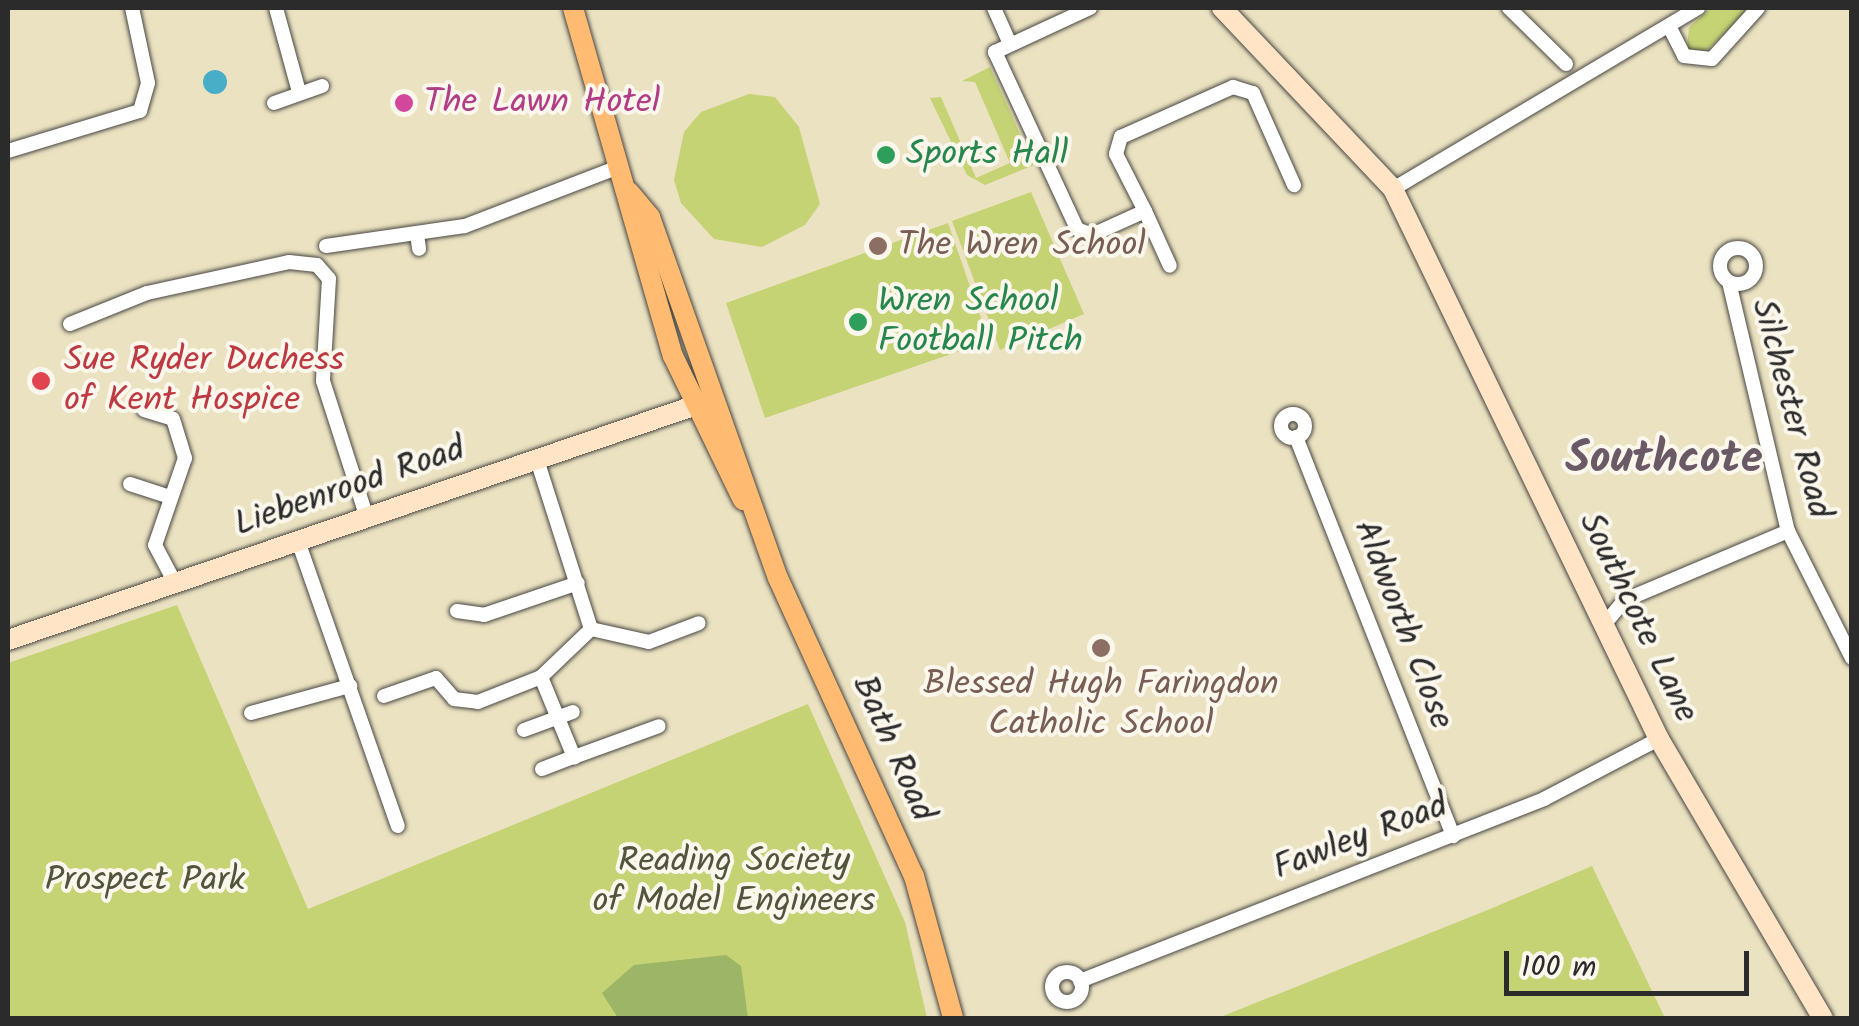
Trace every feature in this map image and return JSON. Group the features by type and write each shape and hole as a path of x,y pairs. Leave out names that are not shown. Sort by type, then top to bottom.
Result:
{"main road":[{"name":"Bath Road","path":"572,8 629,192 650,218 704,403 914,876 953,1018"}],"street":[{"path":"8,150 140,111 148,84 132,8"},
{"path":"276,8 299,92"},
{"path":"994,8 1010,41"},
{"path":"1090,8 1010,41 995,52 1077,229 1092,236 1145,210"},
{"name":"Southcote Lane","path":"1222,8 1393,188 1440,272 1602,626 1659,739 1822,1018"},
{"path":"1509,8 1566,64"},
{"path":"1393,188 1573,77 1671,30 1698,8"},
{"path":"1671,30 1684,56 1712,59 1758,8"},
{"path":"274,103 322,86"},
{"path":"1170,266 1116,154 1121,137 1233,87 1253,93 1294,185"},
{"path":"326,246 418,242 621,166"},
{"path":"70,324 148,294 290,262 317,265 329,280 323,381 366,515"},
{"name":"Silchester Road","path":"1729,282 1788,531 1852,658"},
{"name":"Liebenrood Road","path":"8,640 704,403"},
{"path":"144,410 173,419 185,458 168,496 155,545 174,581"},
{"name":"Aldworth Close","path":"1296,437 1453,836"},
{"path":"537,460 592,630"},
{"path":"130,484 168,496"},
{"path":"1602,626 1624,600 1788,531"},
{"path":"298,541 398,826"},
{"path":"457,611 484,615 578,583"},
{"path":"592,630 649,642 699,623"},
{"path":"384,696 436,678 454,698 478,702 540,676 592,630"},
{"path":"540,676 566,714 574,757"},
{"path":"251,713 350,686"},
{"path":"524,730 566,714"},
{"path":"542,769 658,726"},
{"name":"Fawley Road","path":"1080,981 1453,836 1659,739"}],"green space":[{"path":"1711,8 1750,8 1704,53 1687,50 1689,27"},
{"path":"990,67 1034,165 985,185 967,175 930,98 941,97 976,178 1010,163 975,82 962,81"},
{"path":"749,94 775,97 799,127 820,204 805,225 762,247 714,239 681,203 674,180 684,132 701,112"},
{"path":"1031,192 1084,314 1000,350 952,221"},
{"name":"Wren School Football Pitch","path":"948,223 989,341 765,418 726,303"},
{"name":"Prospect Park","path":"177,605 308,909 808,704 905,922 927,1018 8,1018 8,663"},
{"path":"1592,866 1665,1018 1218,1018 1490,909"},
{"path":"726,955 741,966 748,1018 618,1018 602,993 634,965"}],"water":[{"path":"215,70 224,73 224,91 215,94 206,91 203,82 206,73"}],"place":[{"name":"The Lawn Hotel","path":"404,103"},
{"name":"Sports Hall","path":"886,155"},
{"name":"The Wren School","path":"878,246"},
{"name":"Wren School Football Pitch","path":"858,322"},
{"name":"Sue Ryder Duchess of Kent Hospice","path":"41,381"},
{"name":"Blessed Hugh Faringdon Catholic School","path":"1101,648"}],"district":[{"name":"Southcote","path":"1664,461"}],"park label":[{"name":"Reading Society of Model Engineers","path":"734,882"}]}
